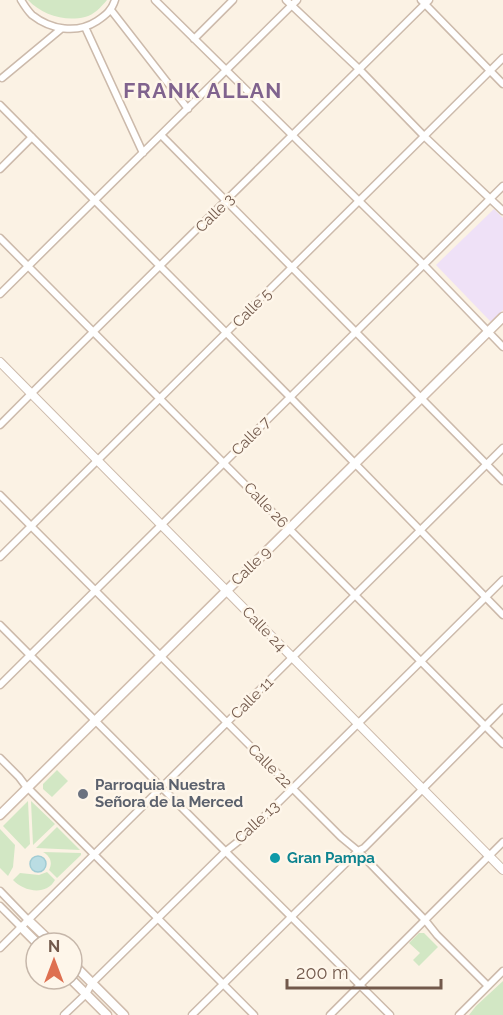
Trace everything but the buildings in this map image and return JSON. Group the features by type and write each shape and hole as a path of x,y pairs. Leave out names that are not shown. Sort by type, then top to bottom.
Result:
{"main road":[{"name":"Calle 9","path":"0,815 503,317"},
{"path":"28,920 39,931"},
{"path":"21,927 25,931"},
{"path":"84,975 124,1015"},
{"path":"83,991 107,1015"}],"street":[{"path":"21,0 32,14 61,29 85,27 107,15 115,0"},
{"path":"155,0 360,201 503,347"},
{"path":"161,6 166,0"},
{"path":"194,39 233,0"},
{"path":"286,0 503,211"},
{"path":"0,294 297,0"},
{"path":"425,1 503,84"},
{"name":"Calle 3","path":"0,425 293,136 425,1"},
{"path":"111,10 188,109"},
{"path":"85,27 143,153"},
{"path":"2,78 61,29"},
{"name":"Calle 5","path":"0,557 503,58"},
{"path":"0,105 503,615"},
{"path":"161,135 503,481"},
{"path":"0,168 32,137"},
{"name":"Calle 7","path":"0,685 503,186"},
{"name":"Calle 26","path":"0,238 503,744"},
{"name":"Calle 24","path":"0,362 503,870"},
{"name":"Calle 11","path":"0,948 503,448"},
{"name":"Calle 22","path":"0,495 341,837 358,851 488,986"},
{"name":"Calle 13","path":"64,1015 86,994 92,983 503,580"},
{"path":"0,625 390,1015"},
{"path":"192,1015 358,851 364,848 503,708"},
{"path":"0,758 254,1015"},
{"path":"330,1015 503,842"},
{"path":"0,891 28,920"},
{"path":"0,906 21,927"},
{"path":"459,1015 503,971"}],"shaded area":[{"path":"494,209 503,218 503,310 491,322 436,265"}],"green space":[{"path":"28,0 107,0 91,14 70,19 40,10"},
{"path":"57,770 68,781 52,797 43,789 43,784"},
{"path":"28,801 30,844 25,849 3,826"},
{"path":"31,801 55,824 33,845"},
{"path":"57,827 80,850 36,848"},
{"path":"0,829 15,845 13,867 8,876 0,868"},
{"path":"43,852 81,853 81,855 57,878 49,870 50,860"},
{"path":"47,872 55,880 43,890 28,889 13,880 20,873 39,875"},
{"path":"419,933 424,933 438,947 419,966 413,960 420,953 409,943"},
{"path":"503,981 503,1015 469,1015 476,1006"}],"water":[{"path":"38,856 46,864 38,872 30,864"}],"place":[{"name":"Parroquia Nuestra Señora de la Merced","path":"83,794"},
{"name":"Gran Pampa","path":"275,858"}],"district":[{"name":"FRANK ALLAN","path":"203,91"}]}
